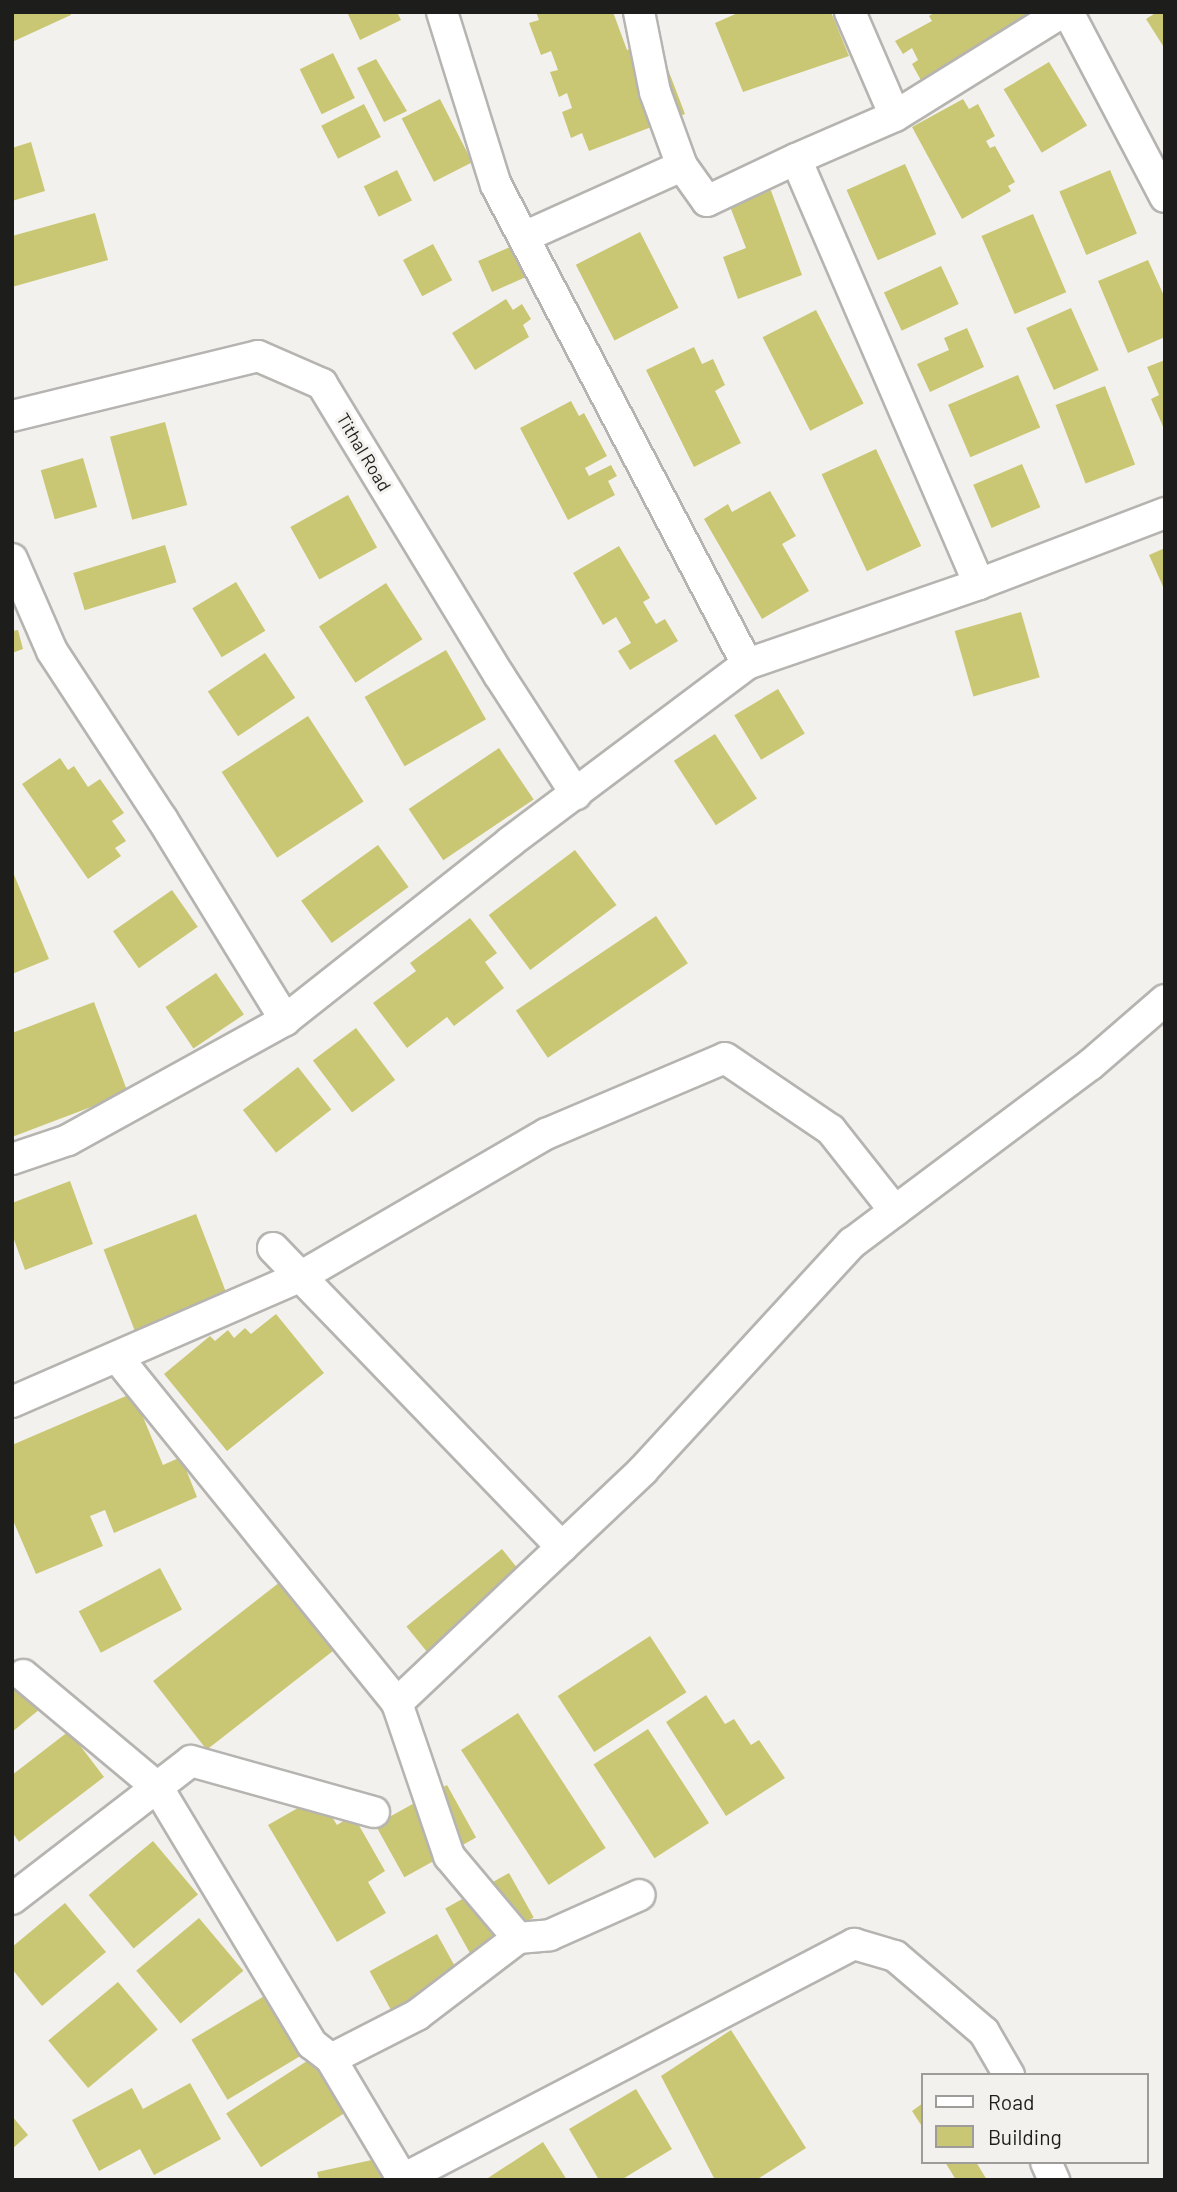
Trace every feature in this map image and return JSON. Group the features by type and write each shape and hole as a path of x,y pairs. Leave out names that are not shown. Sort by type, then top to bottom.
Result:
{"street":[{"path":"442,12 496,185 747,664"},
{"path":"639,12 655,92 682,166 707,201 895,117 1062,12"},
{"path":"850,12 895,117"},
{"path":"1068,12 1165,197"},
{"path":"796,159 979,584"},
{"path":"524,237 682,166"},
{"name":"Tithal Road","path":"12,416 258,356 322,384 499,675 576,794"},
{"path":"12,1159 68,1140 285,1020 510,842 747,664 979,584 1165,513"},
{"path":"12,559 52,651 163,819 285,1020"},
{"path":"397,1703 643,1470 852,1243 1090,1065 1165,1000"},
{"path":"12,1402 300,1277 546,1134 725,1059 831,1130 895,1211"},
{"path":"273,1248 562,1547"},
{"path":"117,1356 397,1703 449,1856 518,1938"},
{"path":"23,1675 158,1788 312,2044 331,2059 403,2179 854,1944 895,1956 984,2032 1008,2073"},
{"path":"12,1899 191,1761 374,1812"},
{"path":"331,2059 417,2015 518,1938 550,1935 640,1895"},
{"path":"1047,2164 1054,2180"}],"building":[{"path":"12,12 70,12 71,15 12,42"},
{"path":"347,12 397,12 401,20 360,40"},
{"path":"536,12 613,12 627,50 656,38 685,114 589,151 582,133 571,138 562,112 572,108 567,93 559,97 550,72 558,70 551,51 541,55 529,23 539,20"},
{"path":"740,12 831,12 849,56 743,92 715,23"},
{"path":"935,12 1024,12 1030,23 955,60 957,64 923,84 912,64 918,60 912,48 903,54 895,41 932,21 929,16"},
{"path":"1157,12 1165,12 1165,49 1146,19"},
{"path":"333,53 355,98 322,114 300,69"},
{"path":"376,59 407,111 384,122 357,68"},
{"path":"1049,62 1087,125 1042,153 1004,89"},
{"path":"440,99 472,162 434,182 402,119"},
{"path":"963,99 969,109 978,104 995,136 986,141 990,148 995,146 1015,182 1008,186 1011,191 962,219 912,127"},
{"path":"364,104 381,137 338,159 321,126"},
{"path":"31,142 45,191 12,201 12,148"},
{"path":"905,164 936,234 878,260 847,190"},
{"path":"397,170 412,201 379,217 364,186"},
{"path":"1110,170 1137,234 1086,255 1059,191"},
{"path":"770,188 802,275 738,299 723,257 746,248 729,204"},
{"path":"95,213 108,260 12,287 12,236"},
{"path":"1033,214 1066,292 1015,314 981,236"},
{"path":"640,232 679,308 614,340 576,265"},
{"path":"433,244 452,280 422,296 403,260"},
{"path":"512,246 526,277 492,292 478,261"},
{"path":"1148,260 1165,298 1165,337 1128,353 1098,281"},
{"path":"941,266 959,304 902,331 884,293"},
{"path":"506,299 513,310 522,304 531,319 523,325 529,337 475,370 452,333"},
{"path":"1071,308 1099,370 1054,390 1026,328"},
{"path":"816,310 864,404 810,431 763,337"},
{"path":"967,328 984,367 930,392 917,364 949,350 944,338"},
{"path":"694,347 702,364 713,359 725,385 715,391 741,443 694,467 646,370"},
{"path":"1165,360 1165,431 1151,399 1159,395 1147,367"},
{"path":"1018,375 1040,427 970,457 948,405"},
{"path":"1105,386 1135,464 1086,483 1056,405"},
{"path":"571,401 579,416 584,413 607,456 585,468 589,476 611,465 617,476 608,481 615,495 568,520 520,428"},
{"path":"165,422 187,505 132,520 110,437"},
{"path":"876,449 921,546 867,571 822,474"},
{"path":"83,458 97,507 55,519 41,470"},
{"path":"1022,464 1040,507 992,528 973,485"},
{"path":"770,491 796,536 782,544 809,591 762,619 704,519 728,504 732,512"},
{"path":"348,495 377,547 319,579 290,527"},
{"path":"165,545 176,582 85,610 73,573"},
{"path":"619,546 650,598 643,602 656,624 665,619 678,641 630,670 618,651 631,643 616,617 603,625 573,573"},
{"path":"1165,548 1165,591 1149,555"},
{"path":"236,582 265,631 222,657 192,608"},
{"path":"386,583 422,639 355,683 319,627"},
{"path":"1021,612 1040,677 973,696 955,631"},
{"path":"18,630 23,649 12,653 12,631"},
{"path":"446,650 486,719 405,766 365,697"},
{"path":"265,653 295,698 238,736 208,692"},
{"path":"778,689 805,734 761,760 734,715"},
{"path":"308,716 364,802 277,858 222,772"},
{"path":"715,734 757,799 716,825 674,761"},
{"path":"499,748 534,799 443,860 409,809"},
{"path":"60,758 68,770 74,766 88,787 100,779 124,813 112,821 126,841 115,848 121,856 88,879 22,784"},
{"path":"378,845 409,887 332,943 301,901"},
{"path":"575,850 617,905 530,970 489,915"},
{"path":"12,870 49,959 12,974"},
{"path":"172,890 198,927 139,968 113,931"},
{"path":"656,916 688,963 548,1058 516,1011"},
{"path":"470,918 497,953 485,962 504,988 454,1026 447,1017 407,1048 373,1003 416,971 410,963"},
{"path":"216,973 244,1014 193,1049 165,1007"},
{"path":"94,1002 128,1093 12,1137 12,1033"},
{"path":"356,1028 395,1080 352,1112 313,1060"},
{"path":"298,1067 331,1110 276,1153 243,1110"},
{"path":"70,1181 93,1244 25,1270 12,1234 12,1203"},
{"path":"196,1214 227,1295 135,1331 104,1249"},
{"path":"276,1314 324,1373 227,1451 164,1374 210,1336 215,1341 228,1330 234,1338 245,1328 251,1334"},
{"path":"133,1393 163,1465 181,1457 197,1497 114,1533 105,1510 90,1516 103,1546 36,1574 12,1518 12,1445"},
{"path":"502,1549 529,1582 433,1660 406,1626"},
{"path":"160,1568 182,1609 101,1653 79,1611"},
{"path":"280,1582 334,1651 207,1750 153,1681"},
{"path":"650,1636 686,1692 594,1752 558,1696"},
{"path":"12,1662 46,1704 12,1732"},
{"path":"706,1695 725,1724 734,1719 751,1745 759,1740 785,1778 726,1816 666,1722"},
{"path":"518,1713 606,1848 549,1885 461,1750"},
{"path":"648,1729 709,1823 654,1858 593,1764"},
{"path":"69,1731 104,1777 19,1842 12,1832 12,1775"},
{"path":"447,1785 476,1837 404,1877 375,1825"},
{"path":"319,1796 337,1825 353,1815 385,1871 368,1882 386,1913 337,1942 268,1825"},
{"path":"153,1841 198,1895 134,1949 89,1895"},
{"path":"509,1873 534,1918 470,1953 445,1908"},
{"path":"65,1903 106,1952 42,2006 12,1969 12,1947"},
{"path":"199,1918 243,1971 181,2024 136,1971"},
{"path":"437,1934 460,1975 392,2012 370,1971"},
{"path":"118,1982 158,2029 88,2088 48,2040"},
{"path":"266,1995 302,2055 227,2100 191,2040"},
{"path":"731,2030 806,2148 756,2180 715,2180 661,2076"},
{"path":"310,2059 345,2113 261,2167 226,2113"},
{"path":"190,2083 221,2139 154,2175 140,2149 99,2171 72,2120 132,2088 143,2109"},
{"path":"636,2089 672,2149 621,2180 599,2180 569,2129"},
{"path":"922,2104 922,2126 912,2111"},
{"path":"12,2116 28,2135 12,2149"},
{"path":"543,2142 567,2180 485,2180"},
{"path":"399,2154 405,2180 319,2180 317,2172"},
{"path":"946,2164 977,2164 987,2180 956,2180"}]}
